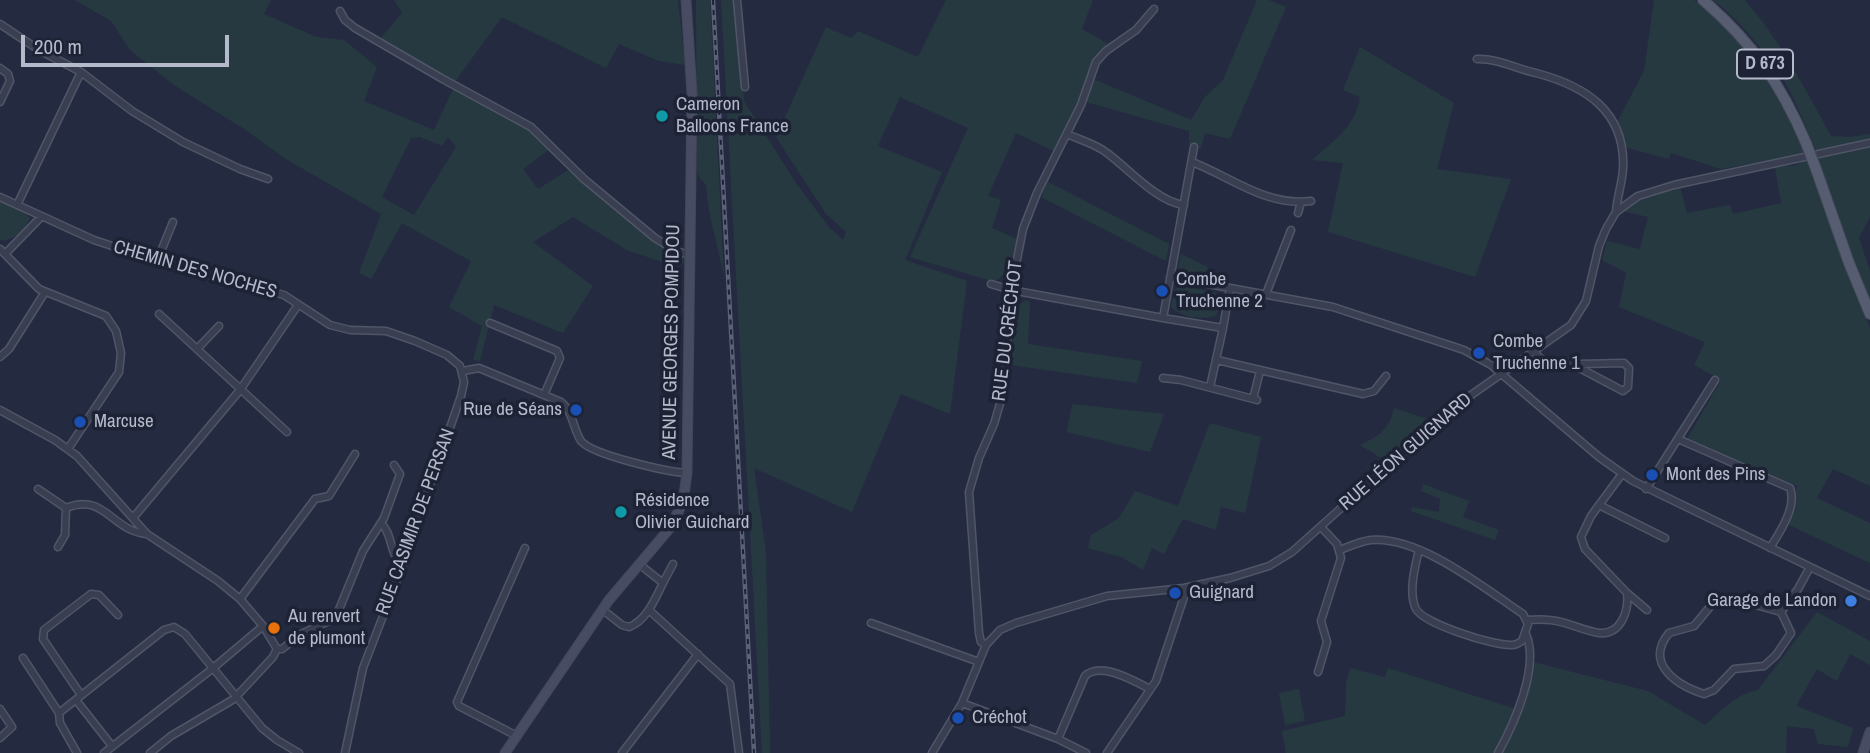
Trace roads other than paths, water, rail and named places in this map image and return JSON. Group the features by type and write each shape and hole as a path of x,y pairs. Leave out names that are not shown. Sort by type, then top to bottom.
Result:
{"main road":[{"name":"AVENUE GEORGES POMPIDOU","path":"506,753 603,610 674,521 683,502 687,474 692,81 686,0"},
{"name":"D 673","path":"1703,0 1741,36 1769,70 1786,98 1807,143 1870,314"},
{"path":"1863,753 1870,734"}],"street":[{"path":"737,0 745,87"},
{"name":"RUE DU CRÉCHOT","path":"986,645 981,642 979,633 969,492 1004,390 1011,290 1023,229 1037,193 1081,105 1096,62 1106,51 1136,30 1154,9"},
{"path":"340,11 345,20 355,28 531,127 584,179 655,238 676,251 690,255"},
{"path":"0,24 39,50 81,72 132,111 183,142 268,179"},
{"path":"1478,59 1493,60 1560,80 1584,92 1603,108 1616,131 1622,157 1616,212"},
{"path":"0,68 10,80 0,102"},
{"path":"17,205 81,72"},
{"path":"1067,134 1104,150 1172,202 1184,205"},
{"name":"RUE LÉON GUIGNARD","path":"986,645 1007,626 1107,596 1184,588 1269,566 1292,552 1447,413 1571,325 1579,316 1589,293 1599,246 1606,229 1616,212 1630,201 1647,192 1870,143"},
{"path":"1163,318 1194,148"},
{"path":"1192,162 1260,195 1277,200 1311,201"},
{"name":"CHEMIN DES NOCHES","path":"0,197 94,240 157,261 284,295 336,327 381,330 415,341 452,358 463,372"},
{"path":"1298,213 1301,202"},
{"path":"41,217 3,251 34,285 45,292 106,316 116,331 121,352 121,366 117,376 68,449"},
{"path":"157,261 173,222"},
{"path":"1266,294 1291,230"},
{"path":"1170,277 1333,307 1452,345 1476,356 1501,374 1622,474 1646,489 1870,596"},
{"path":"991,284 1011,290 1223,328"},
{"path":"1210,387 1230,288"},
{"path":"0,357 9,349 45,292"},
{"path":"133,518 240,390 298,305"},
{"path":"159,314 287,432"},
{"path":"490,323 557,351 560,358 544,395"},
{"path":"197,349 219,326"},
{"path":"1534,351 1546,361 1624,363 1629,370 1629,387 1623,391 1568,362"},
{"path":"1217,360 1366,394 1376,389 1386,376"},
{"path":"463,372 479,368 566,406 580,438 587,446 627,462 687,474"},
{"path":"1163,378 1255,399 1260,371"},
{"name":"RUE CASIMIR DE PERSAN","path":"345,753 363,668 403,565 461,396 463,372"},
{"path":"1646,489 1715,380"},
{"path":"0,410 68,449 83,462 146,534 218,581 240,599 263,626 277,649"},
{"path":"1678,439 1790,488 1792,494 1784,525 1770,548"},
{"path":"240,599 314,499 329,496 355,454"},
{"path":"277,649 282,649 301,634 333,618 342,604 363,551 382,523 400,474 394,465"},
{"path":"1622,474 1582,533 1583,545 1627,593 1647,610"},
{"path":"38,489 66,508"},
{"path":"66,508 81,502 90,504 133,531 146,534"},
{"path":"1600,505 1665,538"},
{"path":"58,547 65,535 66,508"},
{"path":"382,523 396,557 403,565"},
{"path":"1318,672 1327,642 1321,621 1340,558 1340,550 1321,527"},
{"path":"1340,550 1362,541 1377,540 1419,550 1453,566 1523,614 1527,620 1530,663 1517,716 1498,753"},
{"path":"517,736 458,706 457,702 525,548"},
{"path":"1419,550 1414,571 1415,606 1419,613 1450,628 1508,645 1518,643 1526,634"},
{"path":"639,564 663,583"},
{"path":"603,610 622,625 629,627 636,624 649,610 673,564"},
{"path":"1781,612 1810,567"},
{"path":"1107,753 1156,681 1184,597 1184,588"},
{"path":"1527,620 1554,620 1597,633 1605,632 1619,625 1625,617 1627,593"},
{"path":"112,746 43,639 44,630 91,594 99,595 118,615"},
{"path":"1731,598 1781,612 1791,633 1776,655 1764,666 1734,669 1714,690 1703,694 1671,677 1664,670 1661,650 1667,635 1698,623 1717,600 1731,598"},
{"path":"649,610 730,684 739,753"},
{"path":"871,623 979,662"},
{"path":"104,753 263,626"},
{"path":"59,713 170,627 181,630 269,734 299,753"},
{"path":"932,753 962,703 986,645"},
{"path":"150,753 171,736 236,696 273,657 277,649"},
{"path":"622,753 698,654"},
{"path":"23,659 59,713 60,723 77,753"},
{"path":"1058,739 1085,676 1090,671 1100,670 1150,689"},
{"path":"962,703 1058,739 1086,753"},
{"path":"0,709 12,727 0,738"}],"railway":[{"path":"713,0 754,753"}],"place":[{"name":"Cameron Balloons France","path":"662,116"},
{"name":"Combe Truchenne 2","path":"1162,291"},
{"name":"Combe Truchenne 1","path":"1479,353"},
{"name":"Rue de Séans","path":"576,410"},
{"name":"Marcuse","path":"80,422"},
{"name":"Mont des Pins","path":"1652,475"},
{"name":"Résidence Olivier Guichard","path":"621,512"},
{"name":"Guignard","path":"1175,593"},
{"name":"Garage de Landon","path":"1851,601"},
{"name":"Au renvert de plumont","path":"274,628"},
{"name":"Créchot","path":"958,718"}]}
